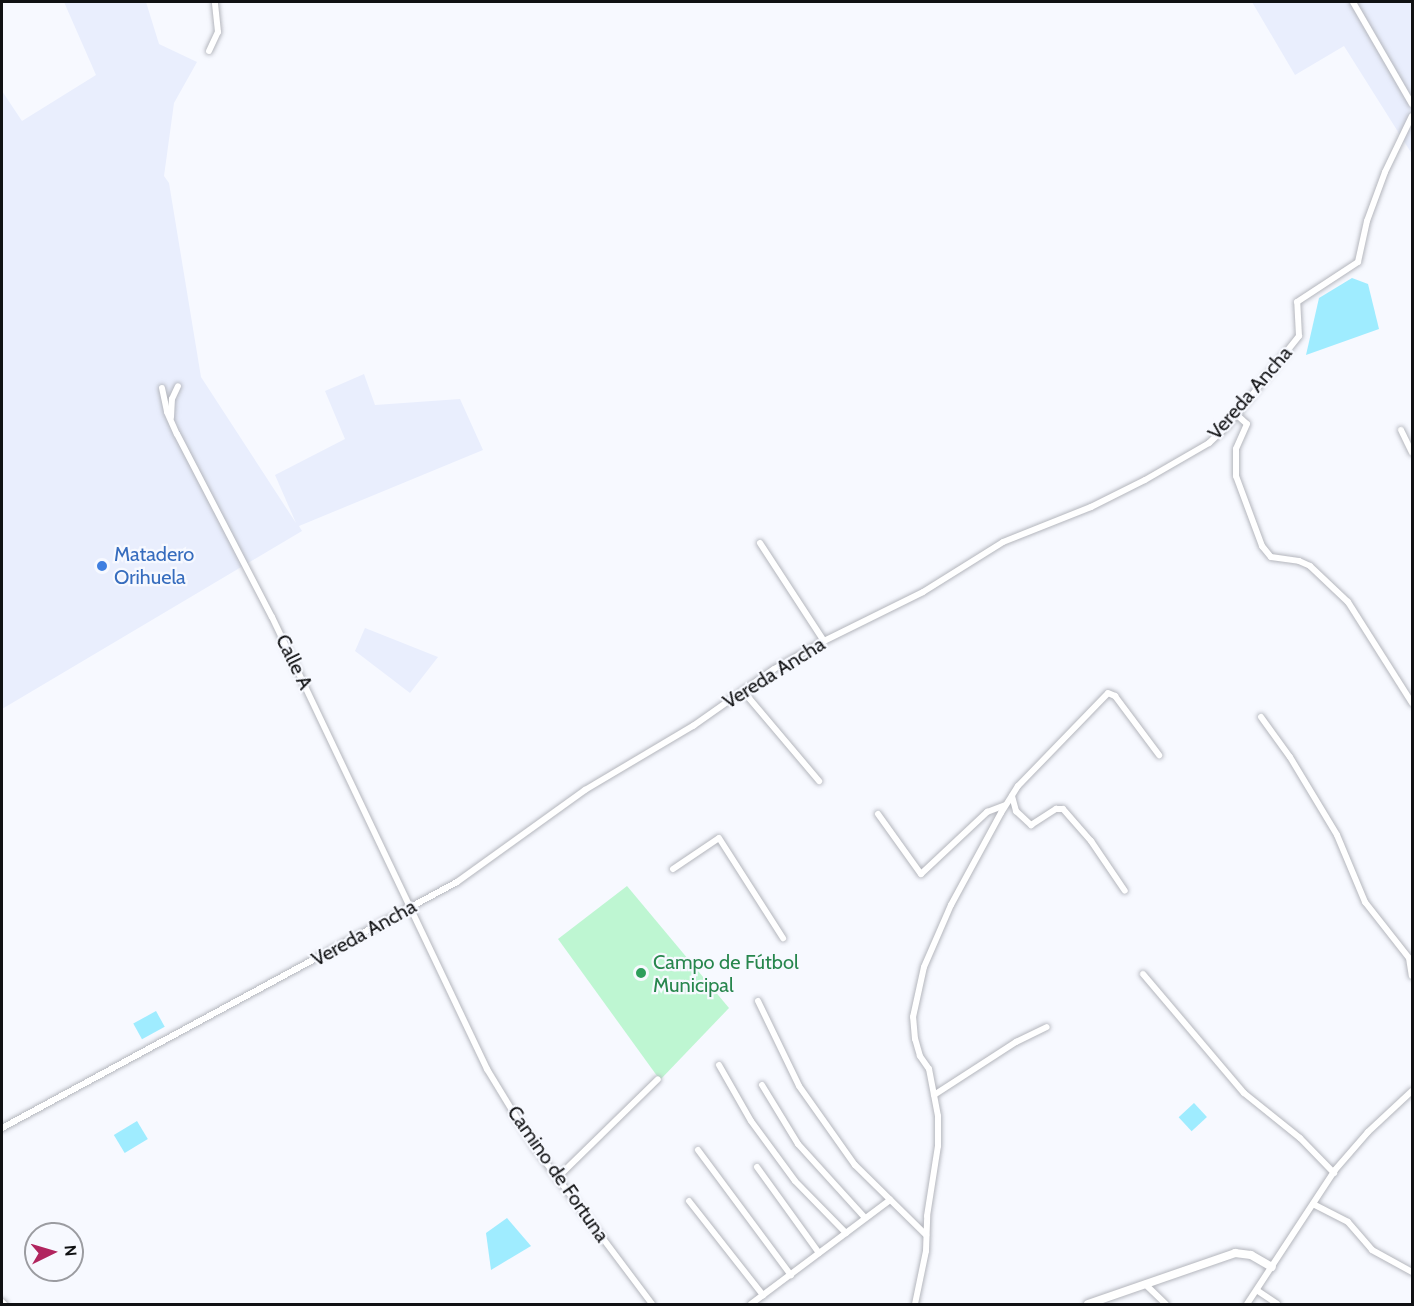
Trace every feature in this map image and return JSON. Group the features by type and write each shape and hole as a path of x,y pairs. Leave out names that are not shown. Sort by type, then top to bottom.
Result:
{"street":[{"path":"209,51 218,32 216,2"},
{"path":"1353,2 1413,104"},
{"name":"Vereda Ancha","path":"2,1128 457,882 585,790 693,726 743,691 824,641 923,592 1003,542 1090,507 1145,480 1209,443 1237,415 1299,336 1297,302 1358,262 1367,221 1382,182 1413,116"},
{"path":"171,421 172,399 178,386"},
{"name":"Calle A","path":"162,388 171,421 268,609 411,907"},
{"path":"1237,415 1247,424 1236,449 1236,476 1262,546 1271,557 1299,561 1310,566 1348,602 1413,703"},
{"path":"1401,430 1413,453"},
{"path":"760,543 824,641"},
{"path":"743,691 819,782"},
{"path":"915,1305 938,1146 934,1095 929,1069 920,1056 913,1017 924,968 951,905 1012,796 1032,770 1108,693 1115,696 1159,755"},
{"path":"1261,717 1290,757 1336,835 1365,902 1409,958 1413,976"},
{"path":"1012,796 1016,811 1031,825 1056,809 1064,809 1091,841 1125,891"},
{"path":"878,814 921,874 987,812 1006,805"},
{"path":"673,869 719,838 783,938"},
{"name":"Camino de Fortuna","path":"411,907 487,1069 535,1148 652,1305"},
{"path":"1143,974 1244,1093 1300,1138 1334,1173"},
{"path":"758,1001 799,1086 855,1165 926,1235"},
{"path":"934,1095 1016,1042 1047,1027"},
{"path":"719,1065 751,1121 789,1172 846,1233"},
{"path":"557,1178 658,1079"},
{"path":"762,1085 798,1144 865,1218"},
{"path":"1247,1305 1334,1173 1368,1132 1413,1091"},
{"path":"698,1150 790,1275"},
{"path":"757,1167 819,1253"},
{"path":"751,1305 890,1200"},
{"path":"689,1201 763,1295"},
{"path":"1313,1204 1348,1222 1372,1250 1413,1272"},
{"path":"1088,1305 1235,1254 1251,1255 1272,1268"},
{"path":"1145,1284 1166,1305"},
{"path":"1258,1291 1276,1305"}],"shaded area":[{"path":"64,2 146,2 159,44 197,62 174,103 164,176 169,183 201,377 296,523 275,475 345,439 325,391 364,374 375,405 460,399 483,450 299,526 302,531 2,709 2,91 22,121 96,75"},
{"path":"1252,2 1412,2 1412,154 1344,46 1295,75"},
{"path":"365,628 438,657 410,693 355,651"}],"green space":[{"name":"Campo de Fútbol Municipal","path":"627,886 729,1008 660,1080 558,939"}],"water":[{"path":"1352,278 1368,284 1379,329 1306,355 1319,298"},
{"path":"156,1011 165,1027 142,1039 133,1024"},
{"path":"1194,1103 1207,1117 1192,1131 1179,1117"},
{"path":"137,1121 148,1139 125,1153 114,1135"},
{"path":"507,1218 531,1246 491,1270 486,1233"}],"place":[{"name":"Matadero Orihuela","path":"102,566"},
{"name":"Campo de Fútbol Municipal","path":"641,973"}]}
